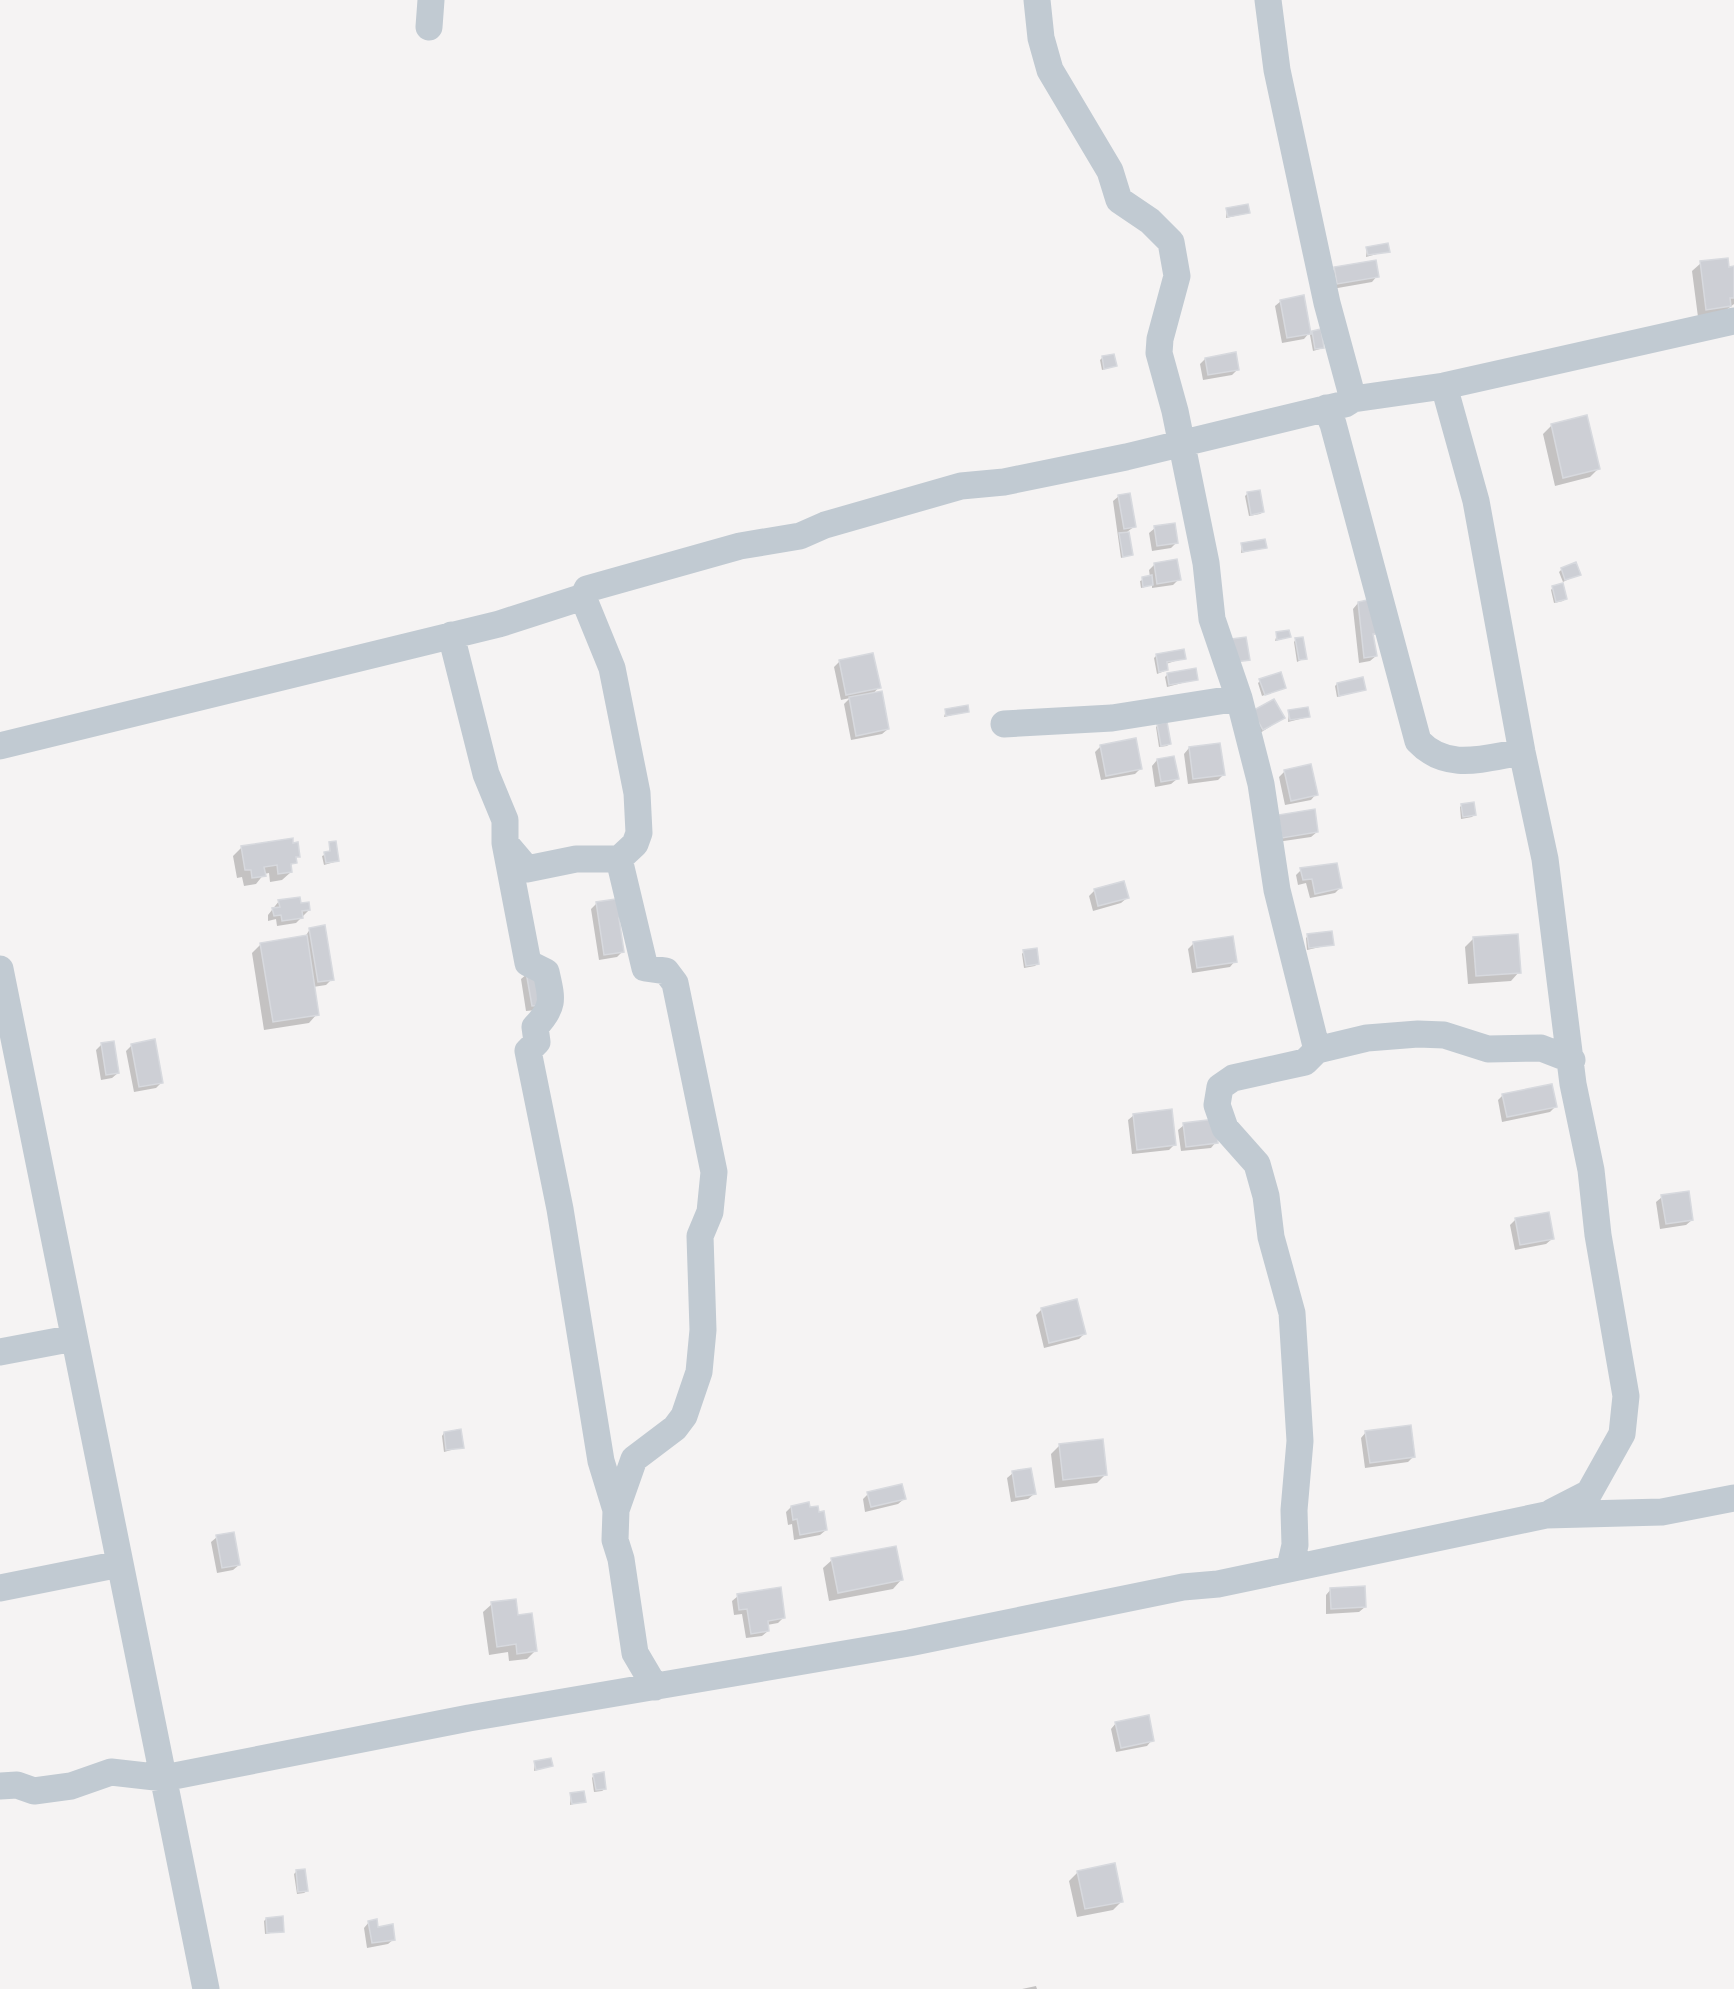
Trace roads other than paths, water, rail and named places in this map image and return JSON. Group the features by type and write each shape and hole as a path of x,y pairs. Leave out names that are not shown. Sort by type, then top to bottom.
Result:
{"street":[{"path":"429,27 431,0"},
{"path":"1036,0 1041,38 1050,70 1110,171 1119,200 1150,221 1171,242 1177,276 1160,339 1159,352 1175,411 1206,563 1212,620 1239,698 1261,784 1277,890 1317,1050"},
{"path":"1268,0 1277,70 1327,303 1353,399"},
{"path":"0,746 536,614 583,597 587,589 740,546 789,539 825,525 961,486 1004,482 1180,444 1326,408 1353,399 1444,386 1734,321"},
{"path":"1444,386 1476,501 1522,752 1545,859 1572,1060 1573,1084 1591,1170 1598,1235 1626,1396 1622,1434 1589,1493 1546,1515"},
{"path":"1326,408 1333,424 1418,741 1431,754 1445,760 1471,760 1522,752"},
{"path":"505,843 527,869 576,859 619,859 635,844 639,833 637,793 612,668 583,597"},
{"path":"452,635 486,774 505,820 505,843 528,963 546,972 552,998 546,1015 535,1027 537,1042 528,1051 560,1209 601,1461 616,1510"},
{"path":"1004,724 1112,718 1239,698"},
{"path":"619,859 645,968 666,971 675,983 714,1172 710,1212 700,1236 704,1330 699,1372 690,1404 675,1428 656,1440 634,1460 616,1510 615,1540 621,1559 635,1653 656,1687"},
{"path":"0,969 206,1989"},
{"path":"1290,1567 1295,1545 1294,1510 1300,1441 1292,1313 1271,1237 1266,1196 1257,1164 1225,1128 1217,1105 1220,1087 1233,1078 1291,1067 1305,1062 1317,1050 1367,1038 1444,1035 1488,1049 1540,1048 1572,1060"},
{"path":"0,1352 74,1338"},
{"path":"0,1786 17,1785 34,1791 71,1786 111,1772 164,1778 469,1718 909,1643 1546,1515 1662,1512 1734,1498"},
{"path":"0,1588 120,1564"}]}
